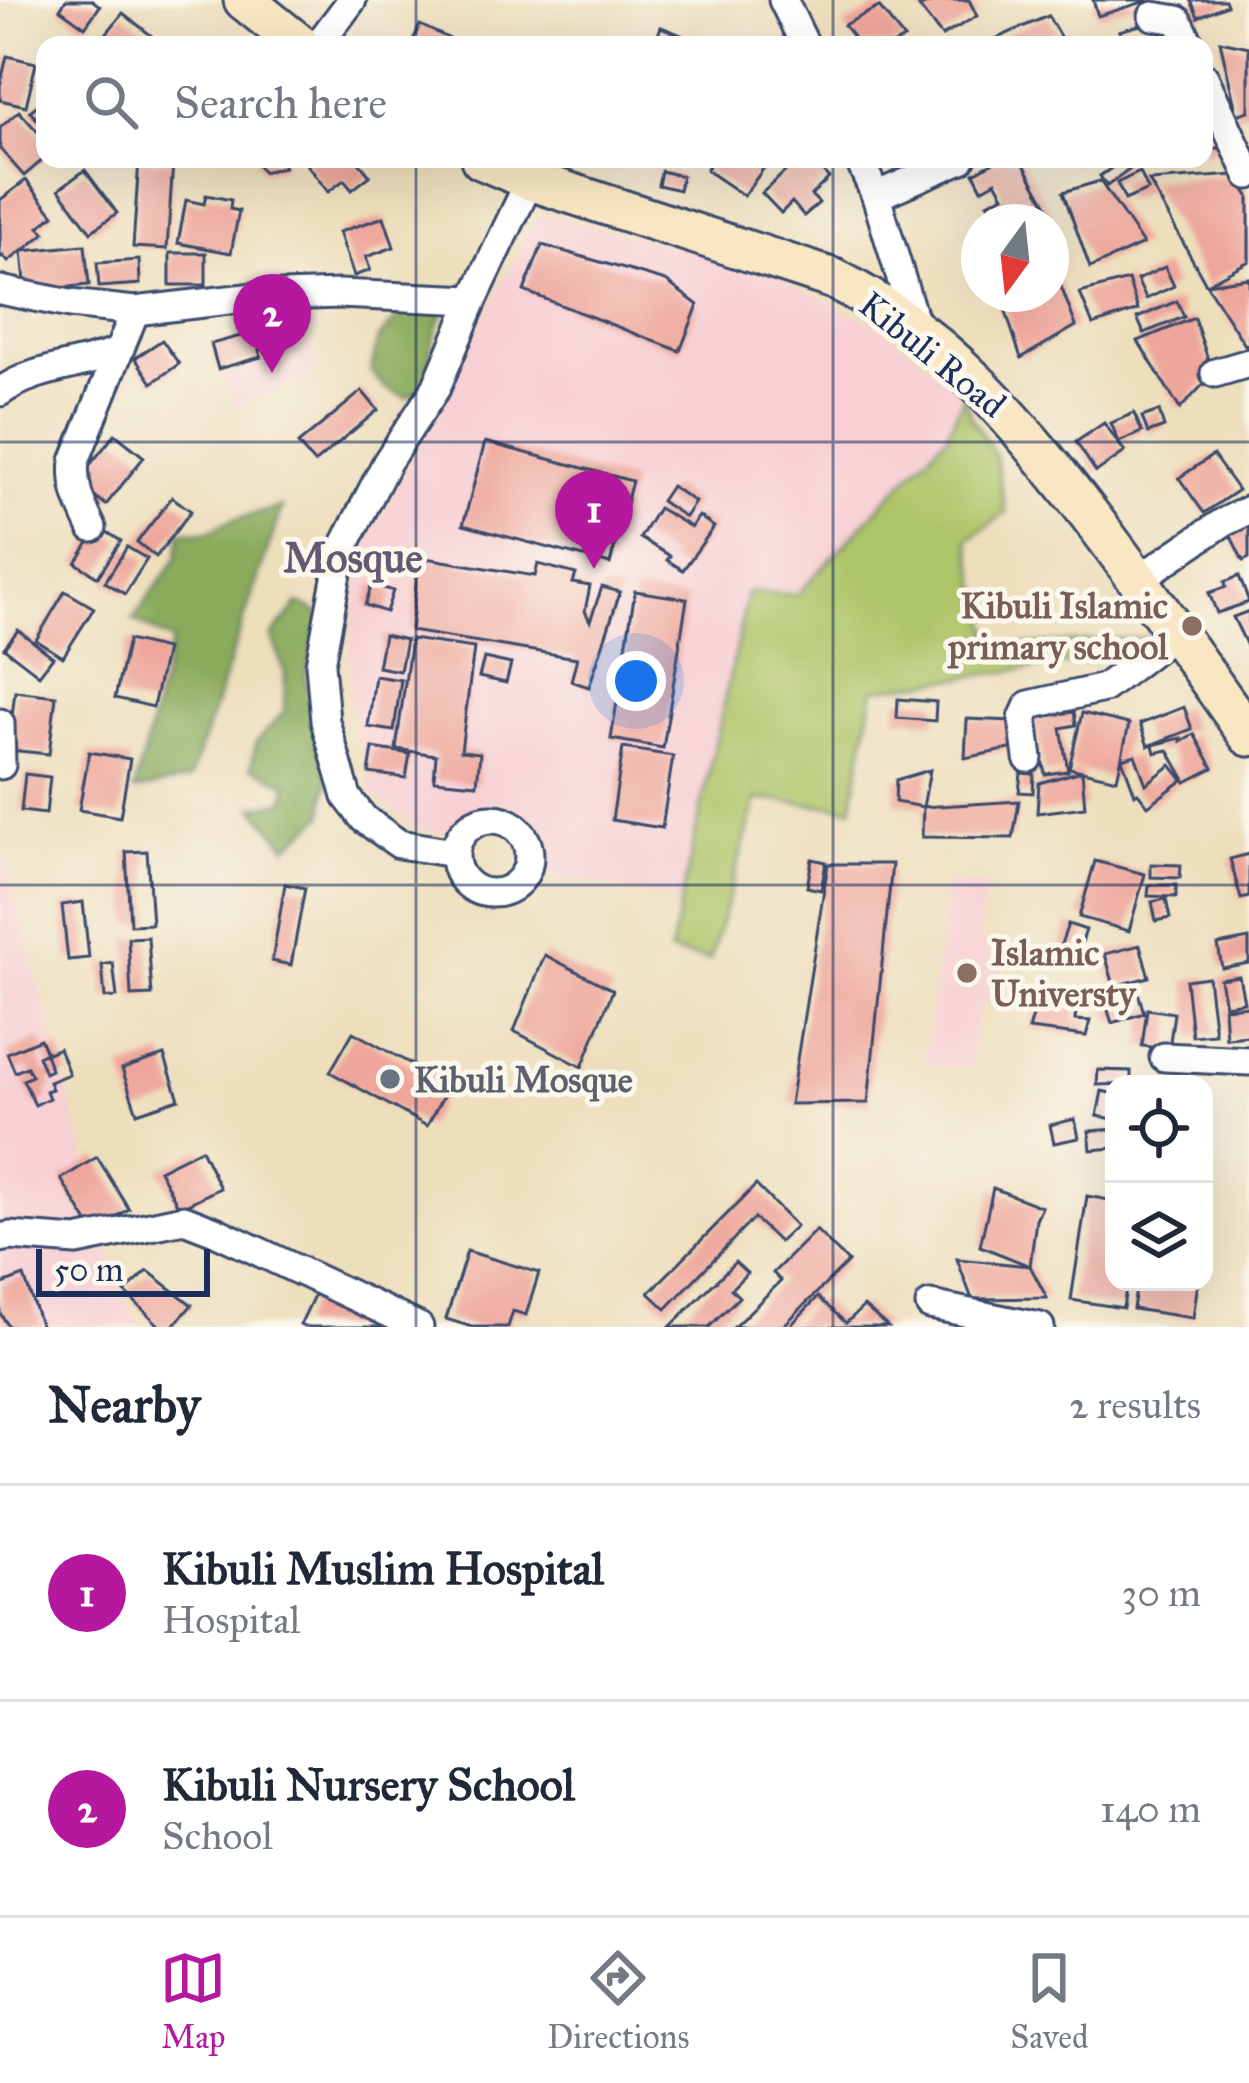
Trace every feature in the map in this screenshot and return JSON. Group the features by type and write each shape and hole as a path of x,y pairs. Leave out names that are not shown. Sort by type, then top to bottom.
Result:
{"street":[{"path":"244,0 291,36"},
{"path":"310,36 352,0"},
{"path":"783,0 801,36"},
{"path":"1153,16 1178,20 1186,36"},
{"path":"1213,96 1249,175"},
{"name":"Kibuli Road","path":"502,168 834,279 917,331 995,399 1028,436 1138,579 1249,736"},
{"path":"863,168 917,331"},
{"path":"876,196 940,168"},
{"path":"454,853 399,844 364,819 347,797 325,721 320,664 341,552 387,462 436,388 530,180"},
{"path":"0,290 135,310 317,294 473,300"},
{"path":"92,528 77,497 75,461 135,310"},
{"path":"0,392 48,370 117,352"},
{"path":"1216,373 1249,363"},
{"path":"1138,579 1249,510"},
{"path":"1028,758 1023,718 1029,705 1104,688 1176,633"},
{"path":"0,723 1,765"},
{"path":"490,818 516,826 530,850 525,876 506,892 480,892 460,877 454,853 465,829 490,818"},
{"path":"1164,1057 1249,1060"},
{"path":"0,1238 77,1241 184,1219 419,1327"},
{"path":"930,1305 1040,1327"}],"shaded area":[{"path":"539,212 759,267 888,331 979,409 806,592 757,589 689,903 534,872 539,845 508,804 476,811 454,833 418,830 373,794 351,704 349,650 364,549"},
{"path":"308,339 322,370 236,407 222,376"},
{"path":"0,844 123,1295 138,1327 0,1327"},
{"name":"Islamic Universty","path":"946,882 985,886 978,943 991,945 990,959 1000,961 997,986 991,986 988,1003 979,1003 971,1069 924,1063"}],"green space":[{"path":"408,306 444,310 430,357 433,386 406,397 384,387 371,371 378,340"},
{"path":"964,396 995,455 1006,513 968,540 993,647 1151,637 1163,651 874,689 852,808 757,799 710,960 670,952 748,592 797,595 946,436"},
{"path":"282,507 190,779 134,791 172,641 133,620 177,558 181,532 209,532 230,521"},
{"path":"299,603 325,616 305,676 328,778 323,816 287,847 254,807 285,801 287,784 251,767 256,742 284,712 285,674 272,636"}],"building":[{"path":"66,0 92,0 100,6 85,27 60,9"},
{"path":"939,0 969,0 977,16 942,36 919,7"},
{"path":"1093,0 1147,0 1147,1 1098,16"},
{"path":"1191,0 1225,0 1227,5 1198,17"},
{"path":"879,7 902,36 852,36 844,25"},
{"path":"123,13 152,36 104,36"},
{"path":"1048,16 1060,36 1002,36"},
{"path":"1165,18 1172,36 1122,36 1119,31"},
{"path":"420,25 444,36 415,36"},
{"path":"661,27 684,36 658,36"},
{"path":"1220,41 1249,47 1249,111 1237,115"},
{"path":"7,56 36,63 26,106 0,100"},
{"path":"19,111 36,130 36,166 24,176 0,149 0,128"},
{"path":"1219,122 1225,146 1213,149 1213,123"},
{"path":"138,168 173,168 167,249 133,247"},
{"path":"310,168 363,168 370,176 352,190 344,180 328,192"},
{"path":"707,168 764,168 744,196"},
{"path":"789,168 820,168 829,178 811,195 819,203 804,216 792,202 781,213 762,193"},
{"path":"983,168 1026,168 1046,204 989,204 1004,195 996,181 982,189 974,173"},
{"path":"1112,168 1129,170 1107,186 1100,176"},
{"path":"85,170 117,213 91,232 59,189"},
{"path":"661,171 682,176 679,190 658,185"},
{"path":"1140,172 1148,190 1125,200 1117,183"},
{"path":"1235,175 1249,196 1249,261 1206,284 1149,181"},
{"path":"26,180 54,215 39,227 45,233 23,251 85,245 89,285 26,291 22,251 8,262 0,258 0,200"},
{"path":"1100,181 1143,244 1090,268 1063,192"},
{"path":"206,195 231,200 230,209 239,211 231,253 178,243 186,200 204,204"},
{"path":"384,217 394,247 366,257 370,270 354,276 339,232"},
{"path":"542,245 666,281 698,305 680,351 524,291"},
{"path":"170,253 206,253 206,285 170,285"},
{"path":"139,260 140,284 99,287 97,263"},
{"path":"1165,267 1174,286 1146,299 1137,280"},
{"path":"1249,278 1249,344 1245,345 1206,284"},
{"path":"1128,280 1138,310 1093,325 1080,293"},
{"path":"1177,301 1184,317 1144,333 1137,318"},
{"path":"1069,308 1076,326 1021,358 1006,312 1069,312"},
{"path":"1194,318 1213,374 1180,409 1138,341"},
{"path":"270,328 275,346 259,350 261,357 218,369 211,344"},
{"path":"162,340 179,364 152,383 135,358"},
{"path":"362,391 378,410 314,463 298,444"},
{"path":"1159,411 1164,427 1148,433 1142,417"},
{"path":"1134,413 1142,432 1119,442 1111,423"},
{"path":"1104,423 1125,452 1096,472 1076,442"},
{"path":"115,434 144,457 106,505 76,482"},
{"path":"485,442 632,481 610,564 463,525"},
{"path":"1213,455 1238,490 1204,513 1179,478"},
{"path":"671,486 695,502 685,517 661,501"},
{"path":"172,497 191,511 156,557 137,542"},
{"path":"658,508 691,527 699,516 714,527 683,570 640,538"},
{"path":"1249,518 1249,558 1243,561 1227,528"},
{"path":"99,527 121,541 98,577 76,563"},
{"path":"127,547 147,559 125,594 105,582"},
{"path":"419,557 535,576 538,564 576,574 573,583 590,586 585,611 590,621 602,587 620,592 589,687 571,681 577,658 411,631"},
{"path":"1239,576 1249,602 1217,613 1209,593"},
{"path":"372,584 393,591 386,612 365,605"},
{"path":"65,591 94,608 63,657 36,640"},
{"path":"635,591 687,599 663,748 611,739"},
{"path":"1249,611 1249,650 1233,617"},
{"path":"18,630 53,657 39,675 4,648"},
{"path":"384,635 406,640 400,671 378,667"},
{"path":"411,639 474,648 461,751 480,753 477,784 434,780 436,755 396,749"},
{"path":"128,640 166,649 153,707 115,698"},
{"path":"484,658 511,664 506,683 479,677"},
{"path":"375,676 401,680 394,731 368,727"},
{"path":"15,691 56,696 49,754 8,750"},
{"path":"898,699 936,702 935,721 897,718"},
{"path":"1184,707 1192,729 1148,746 1140,724"},
{"path":"1074,712 1076,725 1061,728 1068,771 1045,774 1030,718"},
{"path":"1082,713 1129,724 1117,779 1069,768"},
{"path":"967,719 1012,721 1015,748 965,758"},
{"path":"1194,734 1213,768 1186,782 1168,750 1155,753 1153,745"},
{"path":"373,748 410,754 406,778 369,773"},
{"path":"623,748 673,756 662,828 612,820"},
{"path":"89,752 130,759 120,817 79,810"},
{"path":"1135,755 1146,784 1171,765 1183,780 1148,806 1135,794 1122,759"},
{"path":"930,770 923,807 895,802 896,780"},
{"path":"1082,771 1085,807 1037,813 1039,783"},
{"path":"1021,773 1034,774 1033,793 1019,792"},
{"path":"25,774 50,777 46,814 21,811"},
{"path":"1019,801 1013,838 922,837 923,807"},
{"path":"147,851 152,924 130,925 126,852"},
{"path":"1249,854 1249,897 1241,899 1230,859"},
{"path":"812,859 826,862 821,890 807,887"},
{"path":"1095,861 1145,874 1129,931 1079,917"},
{"path":"828,864 892,864 868,1103 790,1104"},
{"path":"1151,864 1181,865 1180,878 1151,877"},
{"path":"285,884 305,888 291,965 272,961"},
{"path":"1149,885 1176,885 1176,897 1148,896"},
{"path":"1166,899 1170,918 1156,921 1152,902"},
{"path":"83,902 89,958 68,960 62,905"},
{"path":"1068,924 1086,930 1078,953 1060,947"},
{"path":"148,937 152,995 131,996 128,938"},
{"path":"1249,939 1249,963 1222,968 1218,945"},
{"path":"1140,945 1149,977 1114,986 1105,954"},
{"path":"545,955 613,990 582,1067 514,1031"},
{"path":"113,963 117,997 105,998 102,965"},
{"path":"1239,976 1244,1002 1225,1005 1220,979"},
{"path":"1208,977 1215,1034 1192,1036 1186,980"},
{"path":"1136,985 1144,1013 1112,1023 1103,995"},
{"path":"1037,1004 1076,1010 1075,1020 1090,1021 1086,1036 1029,1029"},
{"path":"1249,1006 1249,1036 1226,1038 1224,1008"},
{"path":"1147,1009 1174,1013 1169,1049 1142,1046"},
{"name":"Kibuli Mosque","path":"353,1032 449,1085 427,1126 330,1072"},
{"path":"40,1039 46,1052 38,1056 45,1073 51,1070 45,1054 59,1048 69,1074 49,1082 49,1098 35,1105 23,1080 32,1076 27,1067 15,1072 7,1053"},
{"path":"164,1055 179,1099 137,1113 122,1069"},
{"path":"1098,1070 1131,1071 1131,1075 1105,1075 1105,1085 1097,1085"},
{"path":"1102,1091 1105,1092 1105,1117 1097,1116"},
{"path":"1075,1119 1079,1138 1054,1143 1050,1125"},
{"path":"1105,1130 1105,1149 1091,1150 1089,1131"},
{"path":"201,1149 220,1188 179,1208 159,1170"},
{"path":"97,1157 129,1209 93,1231 61,1179"},
{"path":"756,1185 796,1226 779,1242 754,1218 666,1309 649,1293"},
{"path":"993,1188 1042,1207 1030,1266 980,1246"},
{"path":"1087,1196 1105,1199 1105,1291 1126,1291 1123,1308 1071,1300"},
{"path":"816,1230 848,1262 782,1327 734,1327 781,1281 773,1273"},
{"path":"467,1251 539,1273 526,1315 513,1311 508,1327 472,1327 446,1319"},
{"path":"957,1259 1030,1266 1047,1298 972,1299"},
{"path":"735,1262 747,1273 731,1289 739,1297 709,1327 670,1327"},
{"path":"148,1271 192,1305 172,1327 161,1327 125,1292"},
{"path":"24,1276 41,1327 9,1327 0,1313 0,1285"},
{"path":"317,1289 397,1327 304,1327 300,1325"},
{"path":"1136,1291 1197,1291 1193,1318 1133,1309"},
{"path":"818,1297 846,1323 864,1306 888,1327 789,1327"}],"place":[{"name":"Kibuli Nursery School","path":"272,373"},
{"name":"Kibuli Muslim Hospital","path":"594,569"},
{"name":"Kibuli Islamic primary school","path":"1192,626"},
{"name":"Islamic Universty","path":"967,973"},
{"name":"Kibuli Mosque","path":"390,1079"}],"district":[{"name":"Mosque","path":"353,557"}]}
